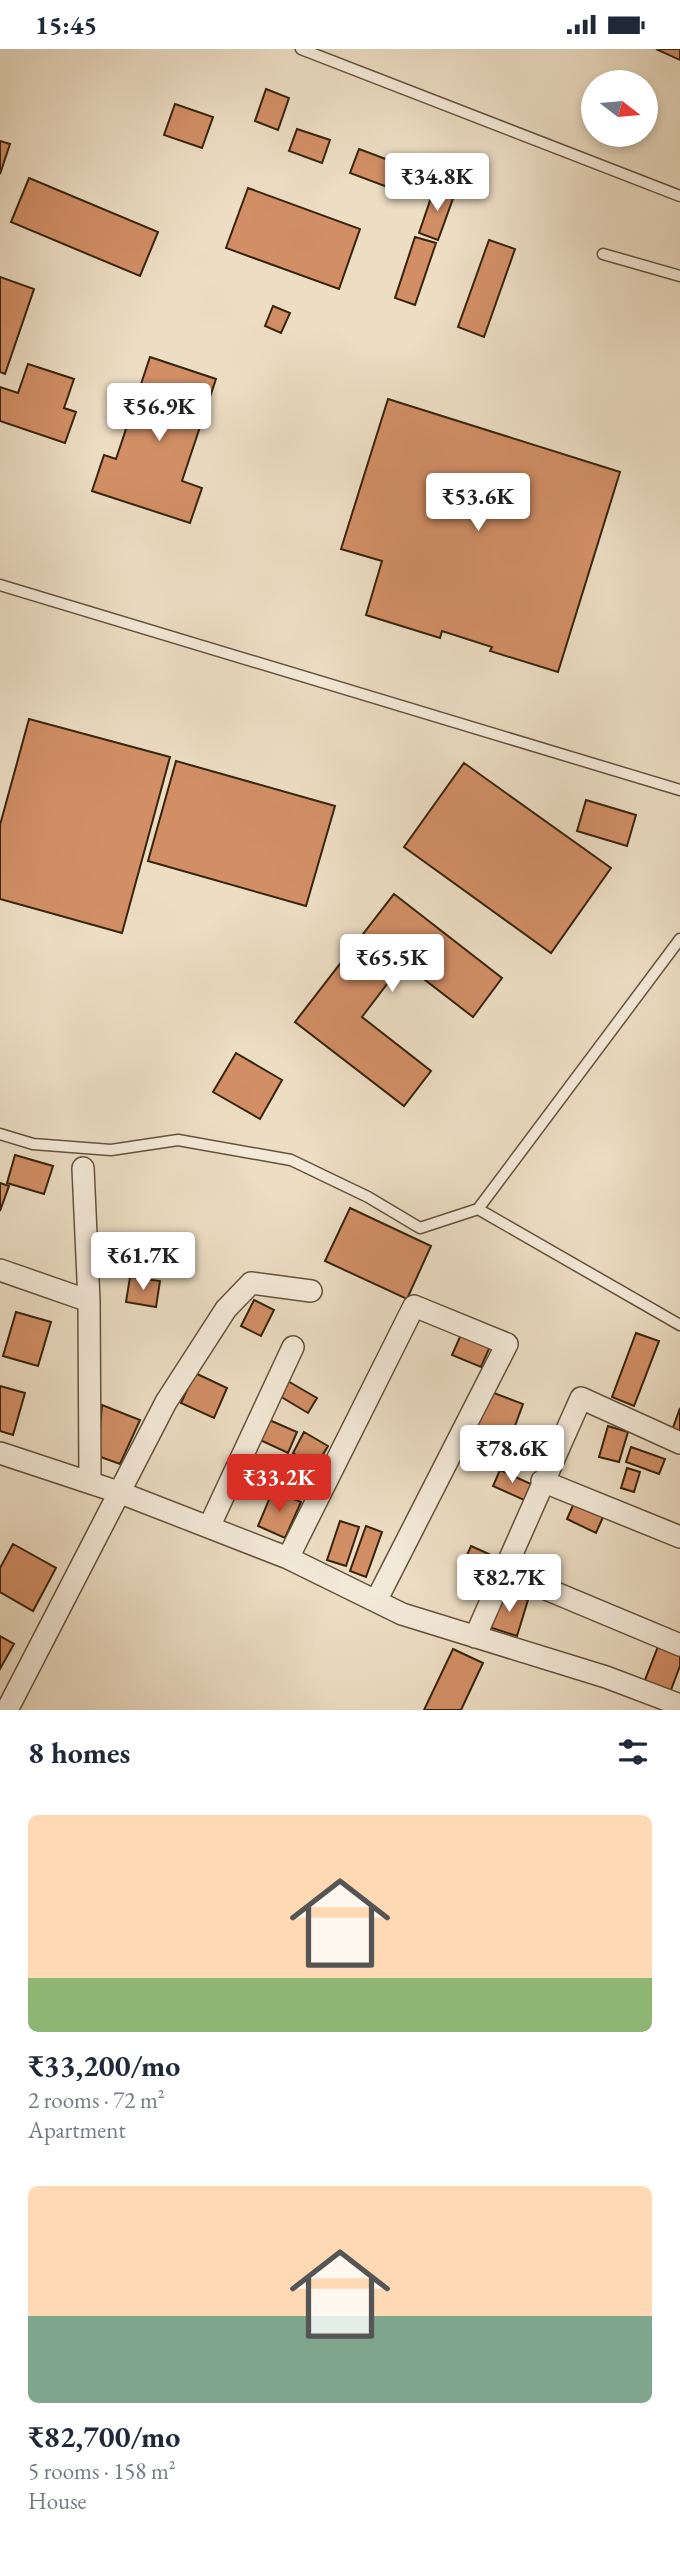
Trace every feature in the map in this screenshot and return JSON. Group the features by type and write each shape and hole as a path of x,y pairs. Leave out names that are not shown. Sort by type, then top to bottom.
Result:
{"street":[{"path":"83,1168 89,1301 90,1482"},
{"path":"0,1270 89,1301"},
{"path":"7,1710 166,1402 226,1309 251,1283 312,1291"},
{"path":"288,1558 414,1306 507,1344 376,1601"},
{"path":"209,1527 293,1347"},
{"path":"475,1637 581,1398 680,1443"},
{"path":"0,1453 121,1493 288,1558 402,1614 606,1677 680,1705"},
{"path":"542,1481 680,1537"},
{"path":"503,1571 680,1645"}],"lane":[{"path":"302,49 680,196"},
{"path":"603,254 680,276"},
{"path":"0,585 680,790"},
{"path":"0,1134 33,1144 111,1150 178,1140 291,1160 368,1197 420,1228 478,1209 680,939"},
{"path":"478,1209 680,1325"}],"building":[{"path":"656,49 680,49 680,60"},
{"path":"266,89 289,98 278,130 255,121"},
{"path":"175,104 213,117 202,148 164,135"},
{"path":"297,129 330,140 322,163 289,151"},
{"path":"0,141 10,144 0,174"},
{"path":"359,149 407,167 398,191 350,173"},
{"path":"29,178 158,232 140,276 11,222"},
{"path":"435,186 455,193 438,240 419,233"},
{"path":"248,188 360,229 339,289 226,248"},
{"path":"415,237 436,243 415,305 395,298"},
{"path":"489,240 515,249 484,337 458,327"},
{"path":"0,277 34,289 5,374 0,372"},
{"path":"273,306 290,313 281,333 265,326"},
{"path":"150,357 216,379 182,481 202,488 190,523 92,491 104,455 116,459"},
{"path":"28,364 74,379 64,408 76,412 65,443 0,421 0,387 18,393"},
{"path":"388,399 620,472 558,672 490,651 492,647 442,631 440,638 366,615 382,561 341,549"},
{"path":"29,719 170,757 122,933 0,899 0,825"},
{"path":"176,761 335,806 306,906 148,861"},
{"path":"464,763 611,868 551,953 404,847"},
{"path":"586,800 636,815 627,846 577,831"},
{"path":"394,894 502,978 473,1017 403,963 362,1017 431,1071 404,1106 295,1022"},
{"path":"236,1053 282,1080 260,1119 213,1092"},
{"path":"15,1155 53,1166 44,1194 7,1183"},
{"path":"0,1183 9,1186 0,1211"},
{"path":"350,1208 431,1246 407,1299 325,1261"},
{"path":"130,1277 160,1281 156,1307 126,1302"},
{"path":"254,1300 274,1310 261,1336 241,1326"},
{"path":"16,1312 51,1322 38,1366 3,1356"},
{"path":"463,1330 492,1342 481,1367 452,1355"},
{"path":"636,1333 659,1341 634,1406 612,1397"},
{"path":"195,1373 227,1388 214,1418 181,1403"},
{"path":"286,1380 317,1398 308,1413 278,1395"},
{"path":"0,1386 25,1393 13,1435 0,1431"},
{"path":"486,1390 523,1404 501,1464 463,1449"},
{"path":"102,1405 140,1420 120,1464 98,1456"},
{"path":"680,1408 680,1439 670,1436"},
{"path":"267,1419 297,1432 288,1453 258,1439"},
{"path":"608,1426 628,1432 619,1462 599,1457"},
{"path":"304,1432 328,1446 316,1466 293,1453"},
{"path":"631,1447 665,1459 659,1474 626,1462"},
{"path":"627,1468 640,1472 634,1492 621,1488"},
{"path":"500,1470 531,1484 524,1500 493,1486"},
{"path":"273,1490 301,1502 285,1538 258,1526"},
{"path":"574,1503 603,1517 596,1533 567,1519"},
{"path":"340,1521 359,1527 346,1566 327,1560"},
{"path":"366,1526 382,1532 366,1577 350,1571"},
{"path":"13,1544 56,1568 33,1611 0,1592 0,1568"},
{"path":"471,1546 489,1554 483,1570 464,1562"},
{"path":"500,1591 528,1600 517,1636 489,1627"},
{"path":"0,1636 14,1644 0,1669"},
{"path":"659,1644 680,1652 680,1666 669,1695 643,1685"},
{"path":"453,1649 483,1663 461,1710 424,1710"}]}
